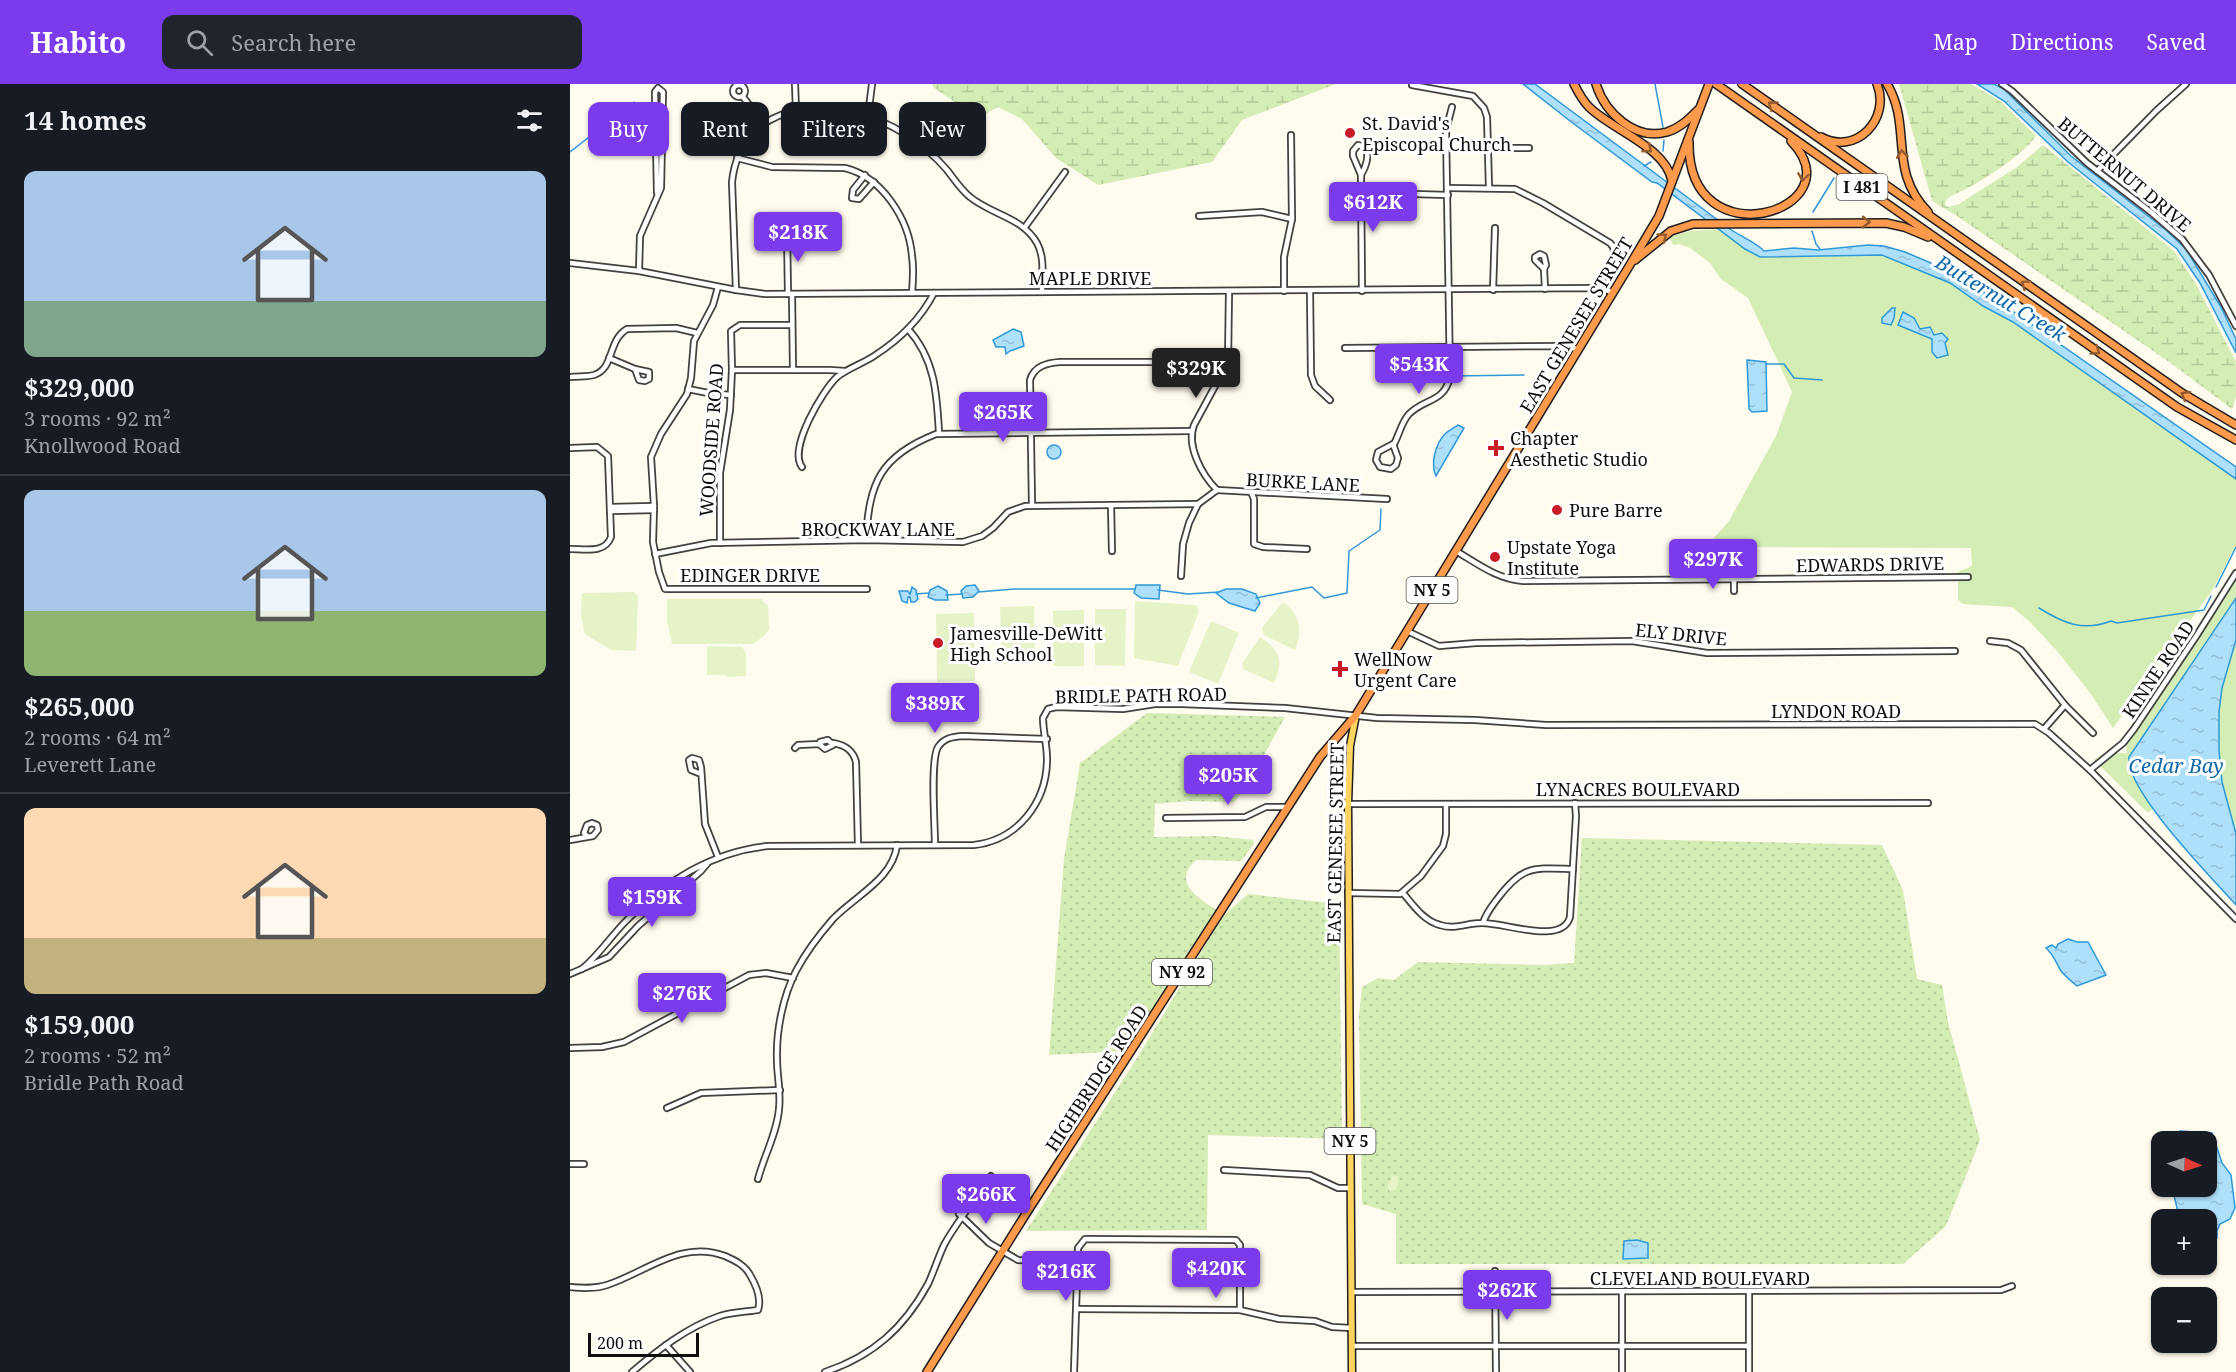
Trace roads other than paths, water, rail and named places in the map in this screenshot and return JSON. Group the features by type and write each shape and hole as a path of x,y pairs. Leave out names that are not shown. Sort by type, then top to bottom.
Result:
{"highway":[{"path":"1574,84 1590,108 1653,153 1668,168 1672,182"},
{"path":"1596,84 1603,101 1612,113 1624,123 1650,133 1676,129 1700,108"},
{"name":"EAST GENESEE STREET","path":"1356,715 1659,216 1709,84"},
{"name":"I 481","path":"1742,84 2181,393 2236,425"},
{"path":"1801,126 1832,141 1848,142 1862,136 1872,128 1880,111 1881,97 1877,84"},
{"path":"1887,84 1898,115 1904,173 1908,184 1914,196 1938,222"},
{"name":"I 481","path":"1718,86 2177,407 2236,440"},
{"path":"1689,137 1691,169 1698,185 1706,194 1720,206 1729,210 1762,214 1779,210 1792,201 1798,195 1805,177 1802,156 1778,129"},
{"path":"1631,263 1671,231 1701,224 1886,223 1911,229 1945,246"},
{"name":"HIGHBRIDGE ROAD","path":"927,1372 1002,1251 1320,757 1356,715"}],"main road":[{"name":"EAST GENESEE STREET","path":"1352,1372 1348,804 1349,749 1356,715"}],"street":[{"path":"795,84 796,102"},
{"path":"870,102 872,84"},
{"name":"BUTTERNUT DRIVE","path":"2002,84 2097,171 2152,213 2191,249 2220,294 2236,326"},
{"path":"2097,171 2186,84"},
{"path":"1412,85 1473,96 1484,108 1487,117 1489,187"},
{"path":"639,271 640,236 657,193 663,92 658,88 655,92 658,159"},
{"path":"743,97 747,102"},
{"path":"1394,444 1378,452 1376,460 1380,467 1386,469 1396,465 1398,458 1394,444 1407,417 1445,391 1450,376 1446,130 1452,107"},
{"path":"887,123 920,144 941,163 969,197 1025,227 1039,247 1042,264 1041,292"},
{"path":"1284,291 1284,257 1292,219 1291,135"},
{"path":"1361,175 1353,156 1353,151 1358,145 1365,147 1367,151 1361,175 1362,291"},
{"path":"1488,148 1529,148"},
{"path":"736,290 732,203 733,170 737,158 762,166 839,167 865,175 874,182 898,214 906,229 912,256 912,293"},
{"path":"1025,227 1065,171"},
{"path":"865,175 853,190 852,198 858,199 874,182"},
{"path":"1448,188 1512,188 1523,192 1613,246 1614,257 1599,288"},
{"path":"1414,194 1448,195"},
{"path":"1199,216 1262,212 1292,219"},
{"path":"1493,290 1496,228"},
{"path":"787,232 793,370"},
{"name":"MAPLE DRIVE","path":"570,263 639,271 736,290 790,294 1599,288 1612,292"},
{"path":"1544,269 1545,289"},
{"name":"EDINGER DRIVE","path":"718,287 713,305 697,333 692,348 688,389 660,434 652,452 650,473 654,508 655,554 665,589 867,589"},
{"path":"1310,291 1311,375 1315,386 1330,400"},
{"path":"1181,576 1184,537 1198,504 1217,490 1193,447 1192,431 1228,362 1229,292"},
{"path":"802,467 798,463 797,451 804,433 832,382 845,371 873,357 908,329 933,293"},
{"name":"WOODSIDE ROAD","path":"720,543 720,470 731,395 731,331 735,326 792,325"},
{"path":"570,377 596,374 603,369 609,358 613,342 627,329 676,328 697,333"},
{"path":"908,329 921,344 931,366 938,399 939,433"},
{"path":"1345,348 1564,346 1578,349"},
{"path":"609,358 635,369"},
{"path":"1032,505 1030,380 1032,374 1040,366 1060,362 1228,362"},
{"path":"732,370 845,371"},
{"path":"688,389 731,395"},
{"path":"866,540 869,501 884,470 910,446 939,433 1192,431"},
{"path":"570,448 597,447 606,453 611,537 608,543 598,549 570,549"},
{"name":"BURKE LANE","path":"1217,490 1387,499"},
{"path":"1251,492 1254,499 1254,544 1263,547 1307,549"},
{"name":"BROCKWAY LANE","path":"655,554 696,545 720,543 972,540 990,531 1008,512 1017,507 1198,504"},
{"path":"1111,505 1112,551"},
{"path":"610,509 654,508"},
{"name":"EDWARDS DRIVE","path":"1456,551 1497,575 1513,580 1968,577"},
{"name":"KINNE ROAD","path":"2090,770 2118,748 2134,729 2180,662 2236,573"},
{"path":"1734,579 1734,591"},
{"name":"ELY DRIVE","path":"1407,631 1439,646 1487,642 1632,641 1707,653 1955,651"},
{"path":"1990,641 2008,643 2021,650 2065,705 2093,733"},
{"name":"BRIDLE PATH ROAD","path":"582,969 592,961 637,910 675,881 718,857 745,849 768,846 987,843 1004,836 1021,823 1042,794 1047,770 1047,739 1043,718 1048,709 1056,707 1124,710 1155,704 1182,704 1285,708 1356,715"},
{"path":"2044,729 2065,705"},
{"name":"LYNDON ROAD","path":"1356,715 1558,725 2035,724 2044,729 2090,770 2236,919"},
{"path":"935,845 934,765 939,745 948,738 962,736 1047,739"},
{"path":"795,748 798,745 819,744 825,749 831,747 833,743 844,746 852,752 856,762 858,845"},
{"path":"701,774 705,824 718,857"},
{"path":"1403,893 1425,918 1439,925 1458,927 1482,923 1544,931 1556,931 1566,926 1570,917 1575,802"},
{"name":"LYNACRES BOULEVARD","path":"1348,804 1928,803"},
{"path":"1348,893 1394,895 1403,893 1425,872 1443,846 1446,834 1446,804"},
{"path":"1166,818 1245,817 1266,807 1288,807"},
{"path":"570,840 587,836"},
{"path":"758,1179 777,1122 780,1090 777,1038 793,978 811,948 834,919 881,878 895,856 897,845"},
{"name":"BRIDLE PATH ROAD","path":"570,974 609,957 638,926 701,871 706,864"},
{"path":"1482,923 1488,911 1518,875 1537,869 1573,869"},
{"path":"570,1048 602,1047 624,1042 749,975 766,973 793,978"},
{"path":"667,1108 679,1101 706,1092 780,1090"},
{"path":"570,1164 584,1164"},
{"path":"1224,1170 1310,1174 1333,1186 1351,1188"},
{"path":"825,1372 868,1352 899,1327 927,1285 961,1216 991,1176"},
{"path":"961,1216 983,1238 1018,1260 1078,1262"},
{"path":"1074,1372 1078,1248 1082,1241 1089,1238 1236,1240 1240,1245 1240,1310"},
{"path":"570,1287 591,1288 607,1285 658,1260 699,1252 718,1253 748,1270 757,1287 760,1304 758,1310 721,1316 695,1327 666,1345 632,1372"},
{"path":"1495,1271 1496,1372"},
{"name":"CLEVELAND BOULEVARD","path":"1352,1292 2001,1290 2012,1286"},
{"path":"1622,1292 1622,1372"},
{"path":"1749,1292 1749,1372"},
{"path":"1077,1309 1240,1310 1279,1319 1315,1321 1332,1327 1352,1328"},
{"path":"666,1345 690,1372"},
{"path":"1352,1346 1749,1346"}],"water":[{"path":"1523,84 1535,84 1730,229 1764,251 1884,246 1945,269 2001,303 2236,467 2236,479 2013,322 1983,306 1950,283 1882,255 1760,257 1745,249"},
{"path":"1977,84 1994,84 2004,89 2071,156 2166,230 2186,249 2221,307 2236,339 2236,353 2200,283 2177,249 2068,162 2004,101"},
{"path":"1892,308 1895,308 1891,325 1882,323 1882,318"},
{"path":"1903,312 1914,318 1920,329 1930,327 1934,335 1942,333 1948,339 1945,343 1948,355 1937,358 1932,352 1932,339 1898,325"},
{"path":"1013,329 1021,332 1024,346 1006,354 1005,347 996,347 993,340"},
{"path":"1747,360 1766,362 1767,411 1752,412 1749,409"},
{"path":"1458,425 1464,428 1436,476 1434,459 1437,448 1445,434"},
{"path":"1054,445 1059,447 1061,452 1059,457 1054,459 1049,457 1047,452 1049,447"},
{"path":"975,585 979,591 973,597 963,598 961,591 966,586"},
{"path":"1136,585 1160,585 1159,599 1141,598 1134,593"},
{"path":"938,586 947,591 948,600 935,600 928,597 930,590"},
{"path":"912,587 916,590 918,599 911,602 908,597 907,603 902,601 899,591 908,591 910,594"},
{"path":"1226,589 1242,589 1256,594 1260,603 1255,611 1229,603 1216,593"},
{"name":"Cedar Bay","path":"2236,598 2236,640 2222,688 2219,712 2219,750 2222,782 2236,834 2236,905 2172,834 2155,811 2132,772 2129,757"},
{"path":"2068,939 2088,942 2106,975 2077,986 2066,977 2046,948 2052,945 2056,948 2058,944"},
{"path":"2217,1148 2222,1163 2231,1175 2235,1208 2230,1219 2220,1224 2217,1231 2217,1209 2177,1209 2174,1197 2217,1197"},
{"path":"1637,1240 1648,1243 1648,1258 1623,1259 1624,1241"}],"waterway":[{"path":"1655,84 1663,127"},
{"path":"570,152 588,138"},
{"path":"1663,151 1664,140"},
{"path":"1644,166 1651,162"},
{"path":"1813,212 1834,178"},
{"path":"1812,231 1820,249"},
{"path":"1766,364 1784,364 1794,378 1822,380"},
{"path":"1453,376 1524,375"},
{"path":"1393,376 1447,376"},
{"path":"1256,598 1312,587 1324,598 1347,593 1349,551 1380,530 1381,509"},
{"path":"2216,587 2236,547"},
{"path":"978,592 1014,589 1135,589"},
{"path":"1158,590 1188,594 1219,592"},
{"path":"916,594 929,593"},
{"path":"946,595 962,594"},
{"path":"2039,608 2065,622 2091,626 2111,621 2117,623 2204,610 2211,596"}],"place":[{"name":"St. David's Episcopal Church","path":"1350,133"},
{"name":"Chapter Aesthetic Studio","path":"1496,448"},
{"name":"Pure Barre","path":"1557,510"},
{"name":"Upstate Yoga Institute","path":"1495,557"},
{"name":"Jamesville-DeWitt High School","path":"938,643"},
{"name":"WellNow Urgent Care","path":"1340,669"}],"water label":[{"name":"Butternut Creek","path":"2001,298"}]}
